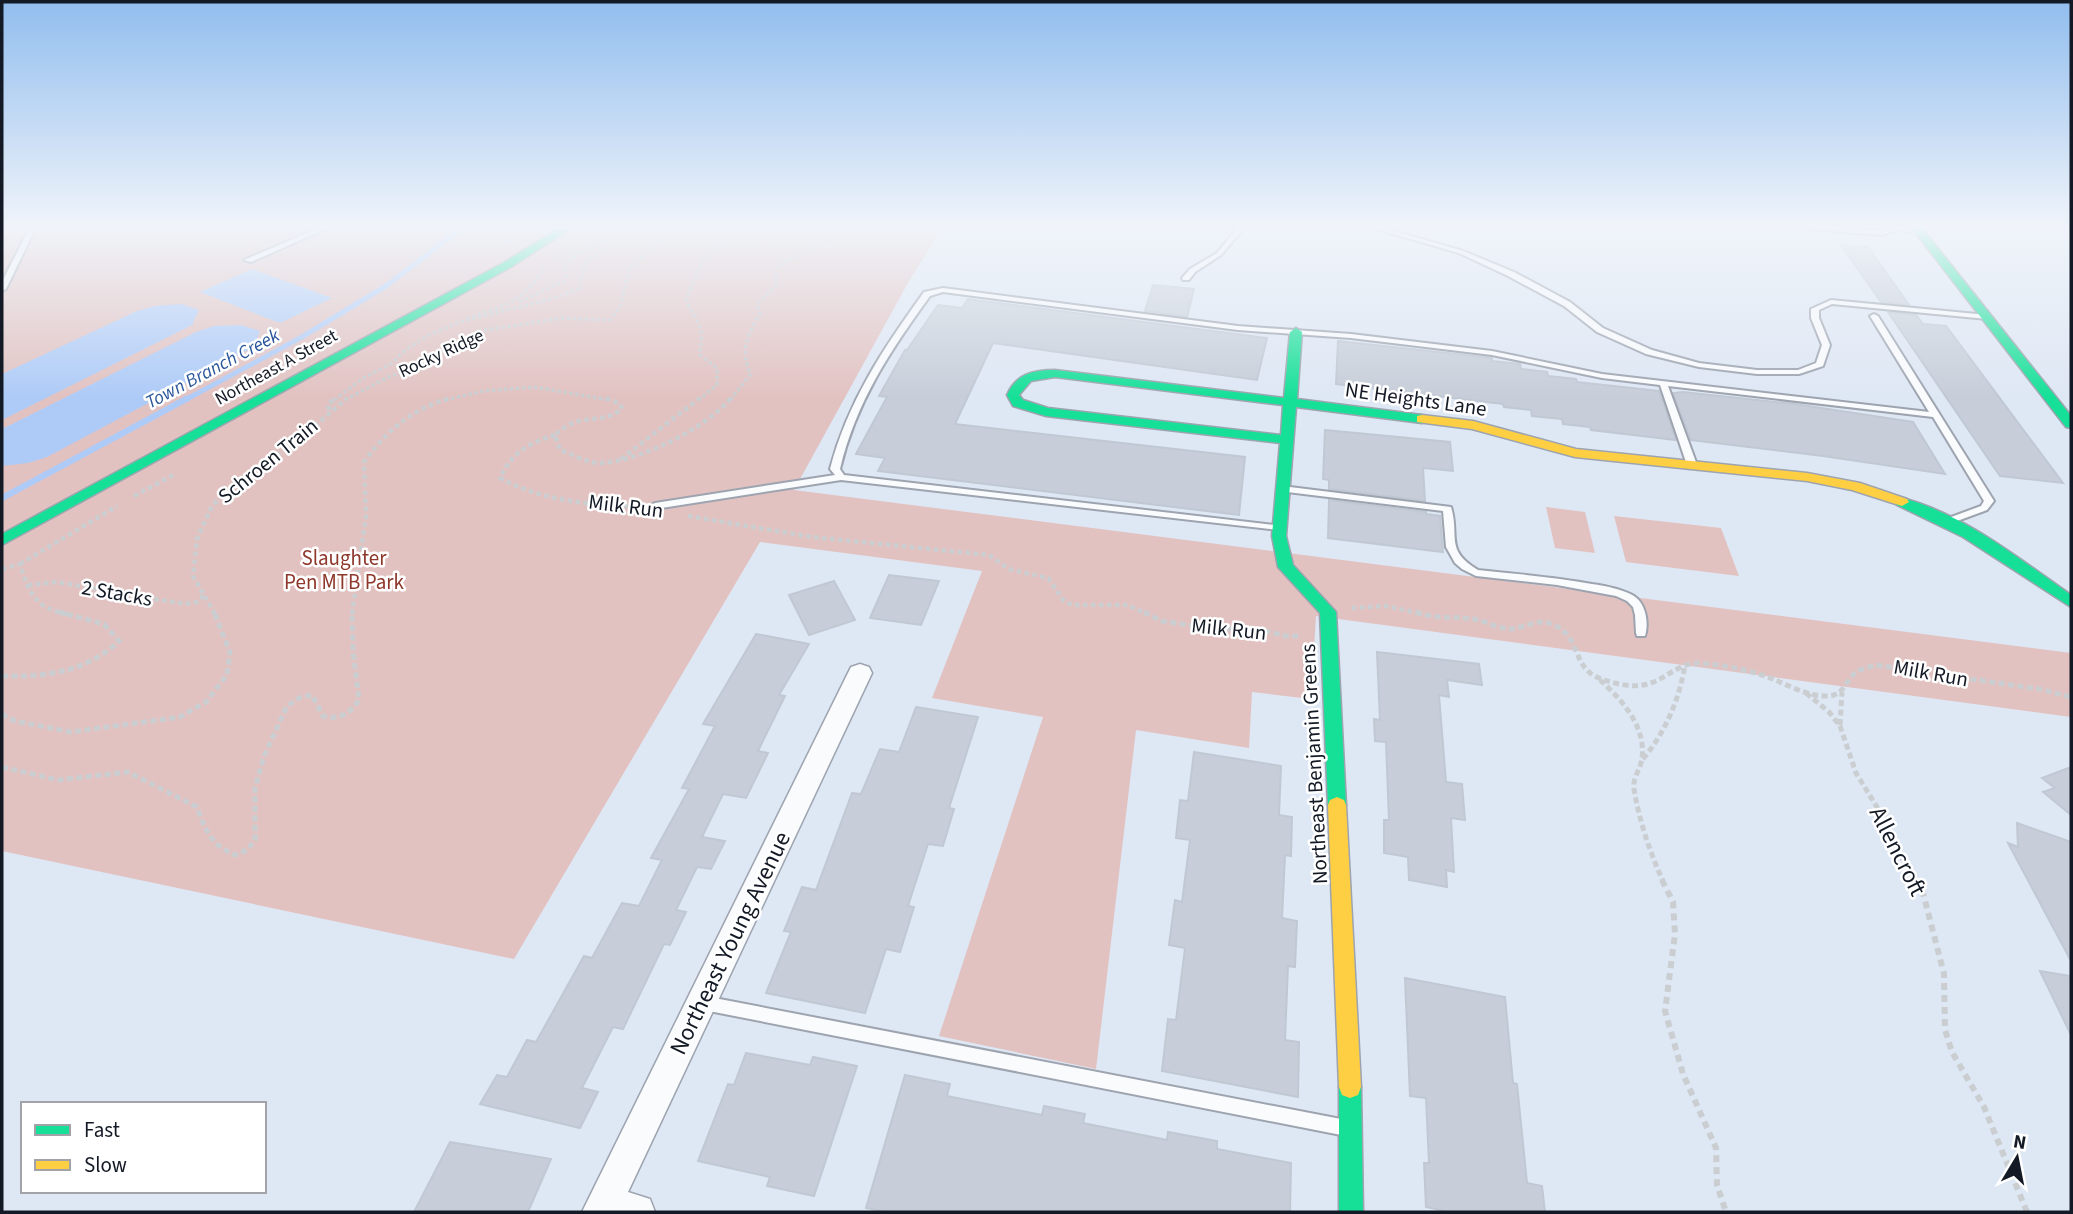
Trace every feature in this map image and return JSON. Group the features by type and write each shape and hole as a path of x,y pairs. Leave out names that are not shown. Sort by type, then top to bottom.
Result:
{"street":[{"name":"Northeast A Street","path":"2,540 472,284"},
{"path":"1958,284 2071,424"},
{"path":"1296,332 1287,404 1279,528 1283,559 1291,574 1319,598 1328,612"},
{"name":"NE Heights Lane","path":"1286,440 1046,412 1018,403 1013,395 1019,382 1044,373 1473,425 1574,453 1807,477 1855,486 1923,509 2071,602"},
{"name":"Northeast Benjamin Greens","path":"1328,612 1352,1129 1351,1212"},
{"name":"Northeast Young Avenue","path":"602,1208 860,673"},
{"path":"602,1208 637,1212"}],"lane":[{"path":"1529,284 1567,304 1600,330 1650,352 1699,365 1757,372 1799,372 1820,364 1826,345 1815,318 1815,309 1831,302 1987,317"},
{"path":"841,477 835,469 836,460 854,411 879,360 927,294 943,290 1238,328 1492,353 1564,370 1934,415"},
{"path":"1874,316 1989,501 1984,508 1946,522"},
{"path":"1663,383 1692,465"},
{"path":"655,506 841,477 1279,528"},
{"path":"1282,489 1448,509 1453,558 1460,565 1476,573 1607,590 1632,600 1642,615 1641,633"},
{"path":"701,1002 1352,1129"}],"path":[{"path":"508,304 526,295 534,284"},
{"path":"329,411 328,404 340,394 392,363 405,350 429,335 486,309 524,300 561,284"},
{"path":"459,322 551,299 579,288 580,284"},
{"name":"Rocky Ridge","path":"329,411 349,396 388,377 422,365 449,345 480,331 562,318 610,320 620,307 625,284"},
{"path":"618,462 717,385 717,368 699,354 705,339 696,312 686,303 687,290 692,284"},
{"path":"2,767 58,780 128,772 197,807 208,837 218,849 235,855 247,850 255,840 252,808 257,777 285,709 305,694 313,695 323,716 333,719 347,714 359,700 352,665 353,604 367,529 367,482 364,462 388,429 421,408 456,397 499,390 548,388 573,394 598,394 620,404 622,409 617,415 573,419 565,423 555,435 556,445 568,455 599,464 618,462 644,454 673,441 724,407 751,374 743,362 746,339 760,314 757,305 777,284"},
{"name":"Schroen Train","path":"2,714 15,721 71,732 180,717 193,712 206,702 227,675 230,652 219,621 193,576 197,539 211,508 226,490 300,439 329,411"},
{"name":"Milk Run","path":"555,435 520,449 506,462 500,478 514,488 597,505 655,506 697,519 724,521 812,537 989,555 1009,569 1048,578 1064,601 1072,605 1128,605 1162,621 1214,629 1254,628 1295,637 1311,632 1314,616 1328,612"},
{"name":"2 Stacks","path":"2,569 20,564 23,579 42,605 57,612 83,615 115,631 120,641 110,652 86,666 28,677 2,676"},
{"name":"2 Stacks","path":"28,585 57,582 186,604 197,601 204,595"},
{"path":"1328,612 1385,606 1438,619 1475,619 1508,629 1551,622 1570,635 1578,658 1634,717 1642,736 1642,760 1640,772 1633,785 1653,860 1673,902 1675,934 1665,1011 1683,1074 1716,1148 1717,1185 1726,1212"},
{"path":"1598,678 1630,686 1650,684 1685,665 1700,663 1742,670 1805,693 1830,696 1842,691"},
{"path":"1642,760 1665,727 1672,705 1682,687 1685,665"},
{"name":"Milk Run","path":"1842,691 1856,672 1876,665 2039,689 2071,697"},
{"name":"Allencroft","path":"1840,726 1842,691"},
{"name":"Allencroft","path":"1805,693 1829,712 1840,726 1856,774 1880,812 1890,839 1923,893 1944,974 1945,1030 1952,1052 1984,1108 2028,1212"}],"green space":[{"name":"Slaughter Pen MTB Park","path":"2,284 908,284 794,490 2071,653 2071,717 1316,616 1311,699 1252,692 1249,748 1136,730 1096,1069 939,1036 1043,717 932,698 982,571 760,542 514,959 2,851"},
{"path":"1546,507 1585,512 1595,553 1555,548"},
{"path":"1614,516 1721,528 1739,576 1626,562"}],"water":[{"path":"219,284 292,284 332,298 280,323 200,292"},
{"path":"181,304 199,310 192,325 2,420 2,374 137,311 154,306"},
{"path":"241,325 260,331 254,347 47,457 28,463 2,466 2,429 196,332 214,326"}],"building":[{"path":"1868,284 1894,284 1909,305 1881,302"},
{"path":"1153,285 1194,289 1187,317 1145,311"},
{"path":"968,299 1267,338 1257,380 993,343 955,424 1245,457 1239,515 878,471 885,458 856,454 887,397 879,396 905,350 938,305 962,308"},
{"path":"1888,312 1916,315 1923,324 1946,326 2063,483 2000,476"},
{"path":"1338,341 1492,358 1492,361 1520,364 1521,369 1547,372 1548,376 1576,379 1577,382 1659,391 1676,440 1591,430 1590,427 1563,424 1562,419 1532,416 1531,410 1504,407 1503,404 1336,384"},
{"path":"1673,393 1795,404 1913,422 1945,474 1691,440"},
{"path":"1325,430 1450,442 1453,471 1423,468 1425,501 1329,489 1329,480 1323,479"},
{"path":"1329,500 1440,516 1443,552 1328,538"},
{"path":"889,575 939,581 921,625 870,618"},
{"path":"834,581 855,620 809,635 789,595"},
{"path":"756,634 809,644 779,695 785,696 758,751 768,753 746,798 723,794 702,837 725,841 711,869 697,867 676,910 686,912 670,945 664,944 623,1029 613,1027 582,1088 598,1092 580,1128 480,1104 497,1075 507,1077 527,1040 536,1042 584,956 592,958 622,903 639,906 662,860 651,858 689,789 682,788 715,726 703,724"},
{"path":"1377,652 1479,664 1482,685 1447,680 1449,697 1439,695 1446,782 1462,784 1465,820 1451,818 1454,872 1446,870 1447,887 1409,880 1408,857 1384,853 1384,820 1389,820 1386,742 1375,741 1374,719 1380,720"},
{"path":"916,707 978,717 949,808 954,809 943,846 928,844 908,906 914,907 900,952 886,949 865,1013 766,993 791,932 784,931 802,887 816,890 852,793 861,794 880,749 899,752"},
{"path":"1194,752 1281,766 1279,815 1292,817 1291,856 1285,855 1282,918 1297,921 1295,967 1288,966 1285,1040 1299,1042 1298,1097 1162,1071 1168,1019 1176,1020 1185,948 1169,945 1175,900 1182,902 1190,840 1176,838 1180,800 1188,801"},
{"path":"2071,767 2071,815 2043,792 2055,788 2042,778"},
{"path":"2017,823 2071,842 2071,961 2008,843 2018,847"},
{"path":"2040,971 2071,976 2071,1035"},
{"path":"1405,978 1505,997 1513,1083 1517,1084 1527,1183 1542,1186 1545,1212 1449,1212 1426,1207 1424,1163 1429,1163 1426,1098 1410,1096"},
{"path":"746,1053 810,1065 813,1057 857,1066 814,1196 767,1186 770,1177 698,1161 728,1084 734,1085"},
{"path":"905,1075 950,1084 947,1096 1042,1115 1044,1106 1085,1114 1083,1123 1167,1140 1168,1132 1217,1141 1217,1149 1291,1163 1290,1212 887,1212 866,1208"},
{"path":"450,1142 551,1159 528,1212 414,1212"}],"waterway":[{"name":"Town Branch Creek","path":"185,400 300,338 389,284"},
{"name":"Town Branch Creek","path":"2,498 188,398"}],"traffic: fast":[{"path":"2,540 473,284"},
{"path":"1961,284 2071,424"},
{"path":"1296,332 1279,536 1286,567 1328,612 1337,805"},
{"path":"1286,440 1046,412 1018,403 1013,395 1016,387 1027,378 1040,374 1063,374 1422,419"},
{"path":"1902,502 1968,533 2071,602"},
{"path":"1350,1087 1351,1212"}],"traffic: slow":[{"path":"1422,419 1473,425 1575,453 1807,477 1855,486 1902,502"},
{"path":"1337,805 1350,1087"}]}
